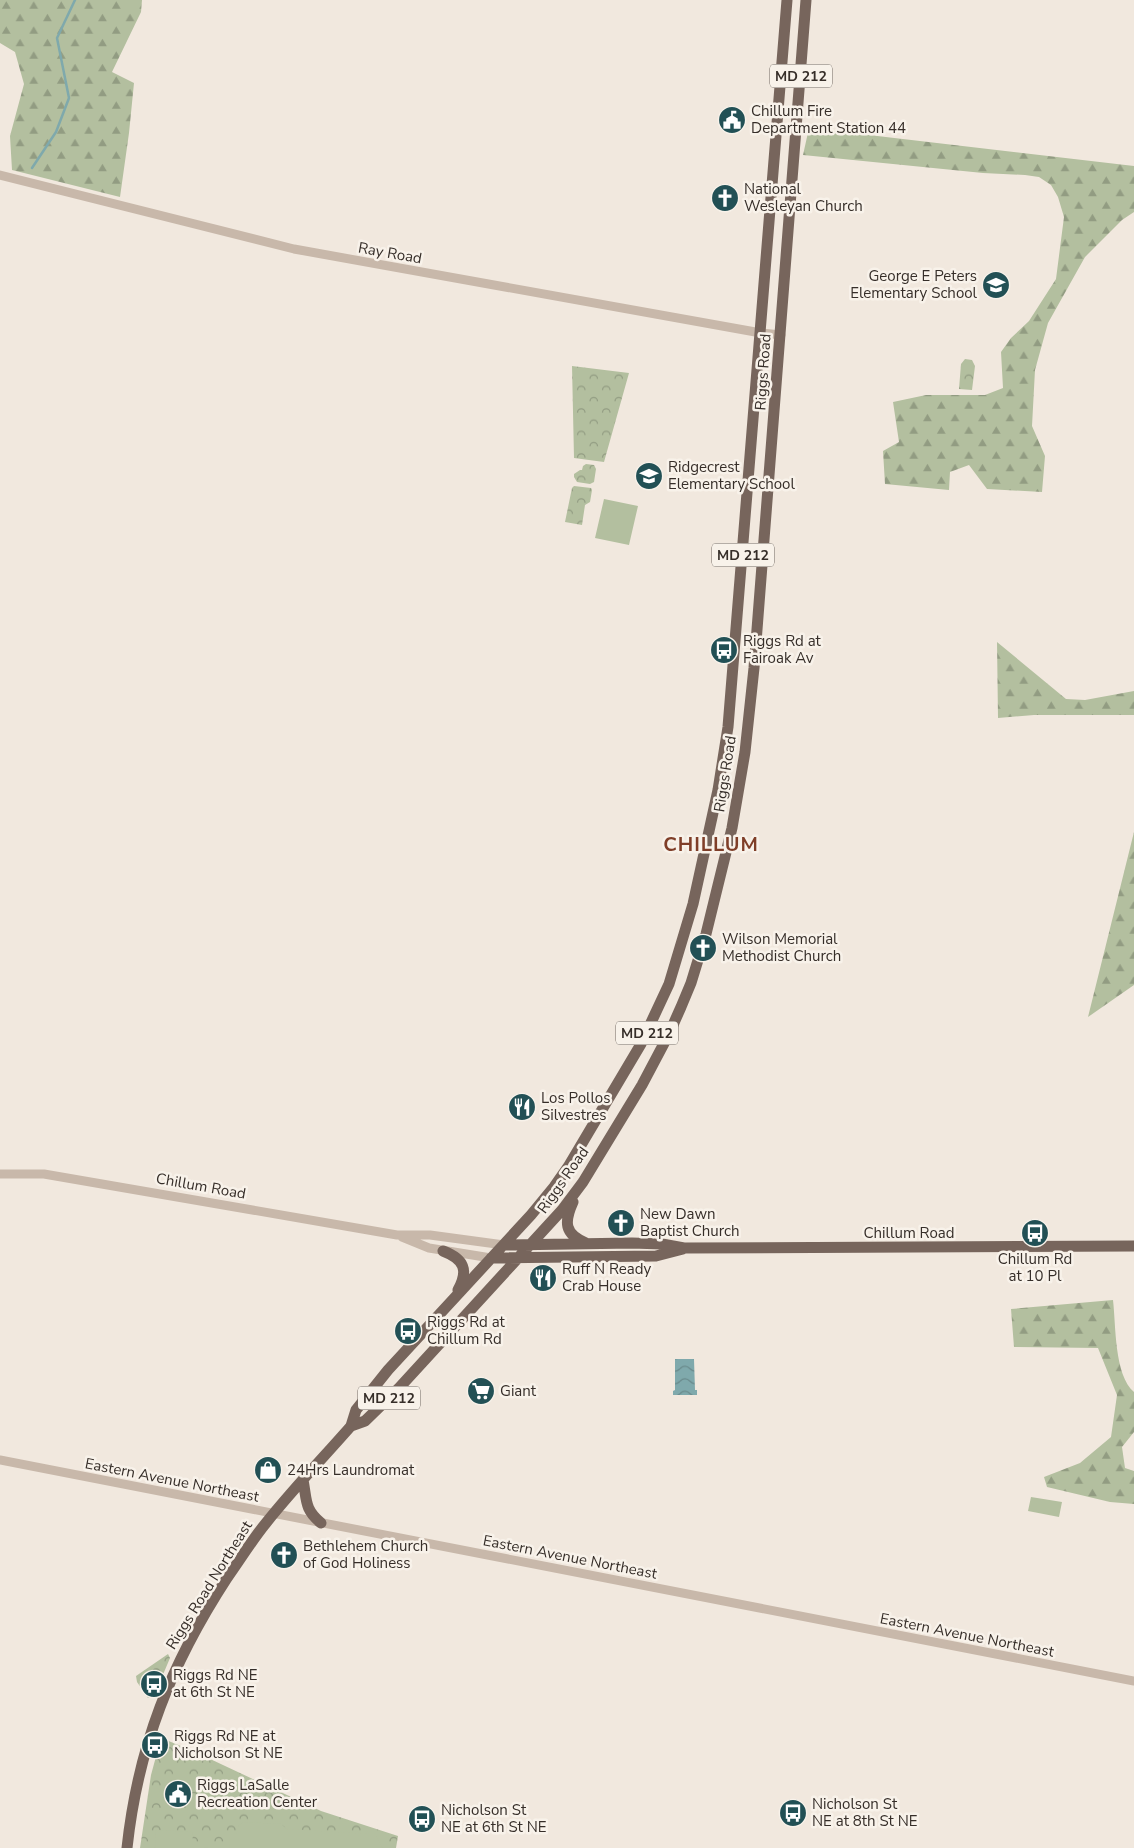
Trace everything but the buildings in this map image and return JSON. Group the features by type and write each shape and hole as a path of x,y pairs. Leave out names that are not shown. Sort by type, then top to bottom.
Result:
{"main road":[{"name":"Riggs Road","path":"274,1514 351,1426 356,1410 388,1370 532,1215 568,1167 641,1044 664,996 687,928 700,880 718,790 728,727 787,0"},
{"name":"Riggs Road","path":"351,1426 365,1421 372,1415 533,1244 562,1210 578,1188 648,1073 675,1021 691,984 699,959 725,859 740,786 750,704 781,335 806,0"},
{"path":"578,1188 567,1222 569,1230 575,1238 588,1243"},
{"name":"Chillum Road","path":"504,1245 662,1244 684,1248 1134,1246"},
{"name":"Chillum Road","path":"491,1258 656,1256 684,1248"},
{"path":"443,1251 454,1255 462,1264 462,1282 454,1298"},
{"path":"303,1480 307,1506 311,1514 320,1523"},
{"name":"Riggs Road Northeast","path":"127,1848 138,1777 155,1717 169,1682 201,1620 251,1544 274,1514"}],"street":[{"name":"Ray Road","path":"0,175 294,249 761,333 781,335"},
{"name":"Chillum Road","path":"0,1174 44,1174 397,1235 430,1235 504,1245"},
{"name":"Chillum Road","path":"397,1235 429,1248 491,1258"},
{"name":"Eastern Avenue Northeast","path":"0,1460 1134,1681"}],"green space":[{"path":"0,0 142,0 141,12 112,72 134,83 120,197 12,170 10,136 24,84 15,52 0,43"},
{"path":"809,128 1134,166 1134,212 1122,220 1085,257 1048,323 1035,370 1032,426 1045,456 1042,492 987,489 969,465 950,472 949,490 885,484 883,451 899,442 893,402 926,395 985,395 1003,388 1001,352 1011,338 1029,321 1056,279 1064,217 1058,197 1051,185 1039,177 1025,175 983,173 803,155"},
{"path":"965,359 972,360 975,366 972,390 959,389 961,364"},
{"path":"572,366 629,373 604,462 574,458"},
{"path":"586,464 594,465 596,469 594,482 590,484 577,482 574,477 574,474 582,470"},
{"path":"574,486 591,488 592,490 590,502 585,505 582,525 565,522"},
{"path":"604,499 638,506 629,545 595,538"},
{"path":"997,642 1066,699 1085,700 1134,691 1134,715 1034,715 998,718"},
{"path":"1134,832 1134,985 1088,1017"},
{"path":"1113,1300 1119,1362 1127,1384 1134,1392 1134,1432 1122,1447 1125,1468 1134,1471 1134,1504 1110,1502 1047,1487 1044,1477 1080,1463 1111,1437 1117,1395 1098,1348 1014,1347 1011,1309"},
{"path":"1031,1497 1062,1502 1059,1517 1028,1511"},
{"path":"168,1654 170,1658 154,1696 148,1698 137,1682 136,1676"},
{"path":"161,1738 191,1750 321,1811 398,1836 396,1848 140,1848 151,1775"},
{"path":"243,1822 281,1824 287,1829 372,1834 376,1836 382,1848 229,1848 230,1837 236,1837 237,1827"},
{"path":"156,1830 193,1832 192,1848 155,1848"}],"water":[{"path":"675,1359 694,1359 695,1390 697,1390 697,1395 673,1395 675,1390"}],"waterway":[{"path":"32,168 56,132 69,98 57,38 75,0"}],"place":[{"name":"Chillum Fire Department Station 44","path":"732,120"},
{"name":"National Wesleyan Church","path":"725,198"},
{"name":"George E Peters Elementary School","path":"996,285"},
{"name":"Ridgecrest Elementary School","path":"649,476"},
{"name":"Riggs Rd at Fairoak Av","path":"724,650"},
{"name":"Wilson Memorial Methodist Church","path":"703,948"},
{"name":"Los Pollos Silvestres","path":"522,1107"},
{"name":"New Dawn Baptist Church","path":"621,1223"},
{"name":"Chillum Rd at 10 Pl","path":"1035,1233"},
{"name":"Ruff N Ready Crab House","path":"543,1278"},
{"name":"Riggs Rd at Chillum Rd","path":"408,1331"},
{"name":"Giant","path":"481,1391"},
{"name":"24Hrs Laundromat","path":"268,1470"},
{"name":"Bethlehem Church of God Holiness","path":"284,1555"},
{"name":"Riggs Rd NE at 6th St NE","path":"154,1684"},
{"name":"Riggs Rd NE at Nicholson St NE","path":"155,1745"},
{"name":"Riggs LaSalle Recreation Center","path":"178,1794"},
{"name":"Nicholson St NE at 8th St NE","path":"793,1813"},
{"name":"Nicholson St NE at 6th St NE","path":"422,1819"}],"district":[{"name":"CHILLUM","path":"711,844"}]}
